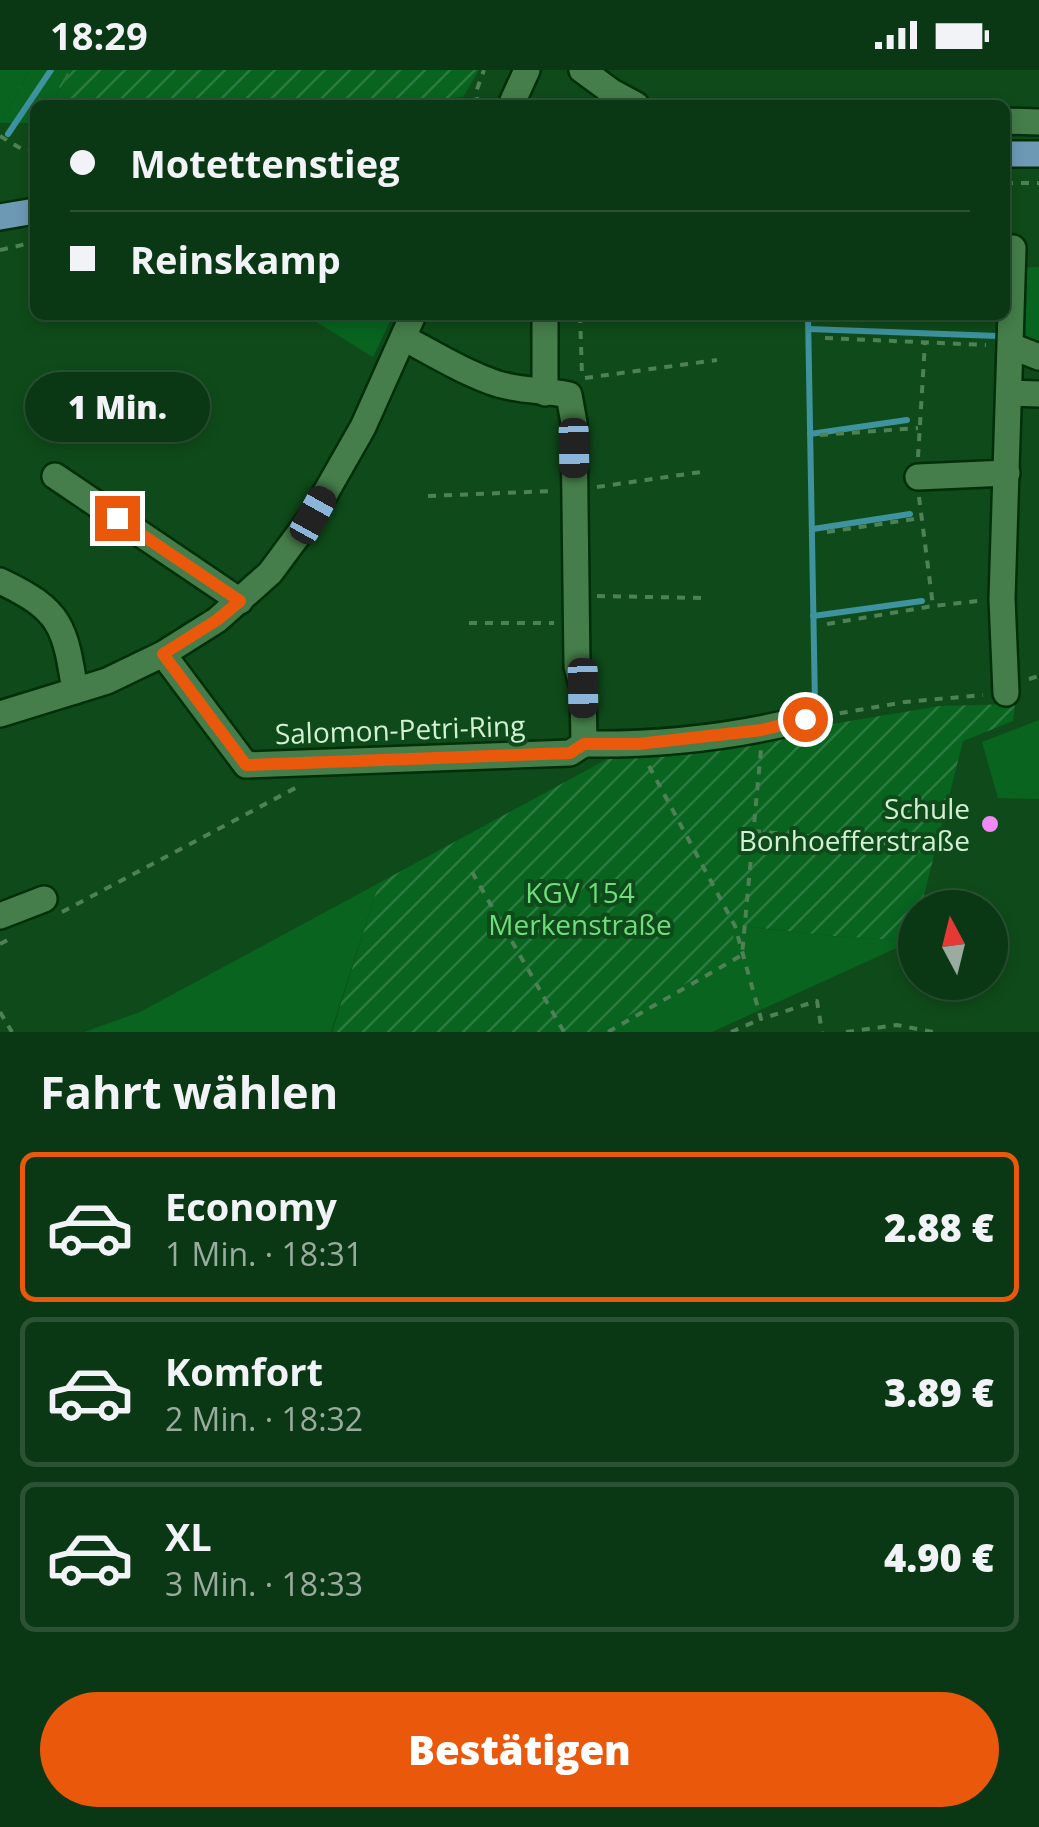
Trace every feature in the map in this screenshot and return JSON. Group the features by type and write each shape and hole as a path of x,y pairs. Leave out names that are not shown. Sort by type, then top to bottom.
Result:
{"main road":[{"path":"1010,154 1039,154"},
{"path":"0,217 30,212"}],"street":[{"path":"514,100 527,70"},
{"path":"582,70 627,100"},
{"path":"1010,121 1039,122"},
{"path":"1006,693 1002,599 1014,248 1010,248"},
{"path":"544,320 545,392"},
{"path":"0,714 107,681 163,654 217,620 270,573 313,515 363,427 408,326 448,362 498,384 569,395 573,408 578,666 583,688 584,744 638,744 762,730 805,719"},
{"path":"1010,346 1039,356"},
{"path":"1009,394 1039,394"},
{"path":"918,476 1007,473"},
{"path":"55,476 240,601"},
{"path":"0,581 44,606 61,626 75,691"},
{"name":"Salomon-Petri-Ring","path":"163,654 246,765 570,753 584,744"},
{"path":"9,925 48,908"}],"path":[{"path":"477,100 484,70"},
{"path":"0,136 24,151 30,150"},
{"path":"1010,182 1039,183"},
{"path":"0,250 30,243"},
{"path":"580,320 581,379 716,360"},
{"path":"825,338 1010,346"},
{"path":"820,436 918,428"},
{"path":"826,532 921,518"},
{"path":"578,595 702,598"},
{"path":"827,624 1002,599"},
{"path":"469,623 577,623"},
{"path":"805,719 905,702 1006,693 1039,676"},
{"path":"742,955 762,730"},
{"path":"646,760 734,926 760,1020"},
{"path":"48,908 311,780"},
{"path":"753,831 890,844"},
{"path":"472,872 564,1032"},
{"path":"0,944 9,925"},
{"path":"608,1032 742,955"},
{"path":"731,1032 817,1001 822,1032"},
{"path":"0,1012 12,1032"},
{"path":"846,1032 897,1026 934,1032"}],"green space":[{"path":"0,70 30,70 0,123"},
{"path":"30,70 72,70 53,100 30,100 30,123 0,123"},
{"path":"72,70 479,70 463,97 53,100"},
{"path":"1039,267 1039,344 1011,346 1013,268"},
{"path":"313,320 391,320 373,357"},
{"name":"KGV 154 Merkenstraße","path":"1015,704 1013,721 963,741 925,890 898,890 898,940 731,925 737,955 599,1032 332,1032 379,883 622,751 755,737 940,706"},
{"path":"1039,720 1039,799 998,798 982,742"},
{"path":"379,883 331,1032 84,1032 140,1012"},
{"path":"730,925 898,940 898,947 712,1032 599,1032 736,955"}],"waterway":[{"path":"31,100 51,70"},
{"path":"8,134 30,101"},
{"path":"808,320 815,705"},
{"path":"809,329 998,336"},
{"path":"810,434 907,420"},
{"path":"813,529 910,514"},
{"path":"813,616 922,601"}],"place":[{"name":"Schule Bonhoefferstraße","path":"990,824"}],"route":[{"path":"117,518 240,601 163,654 246,765 570,753 584,744 638,744 762,730 805,719"}]}
